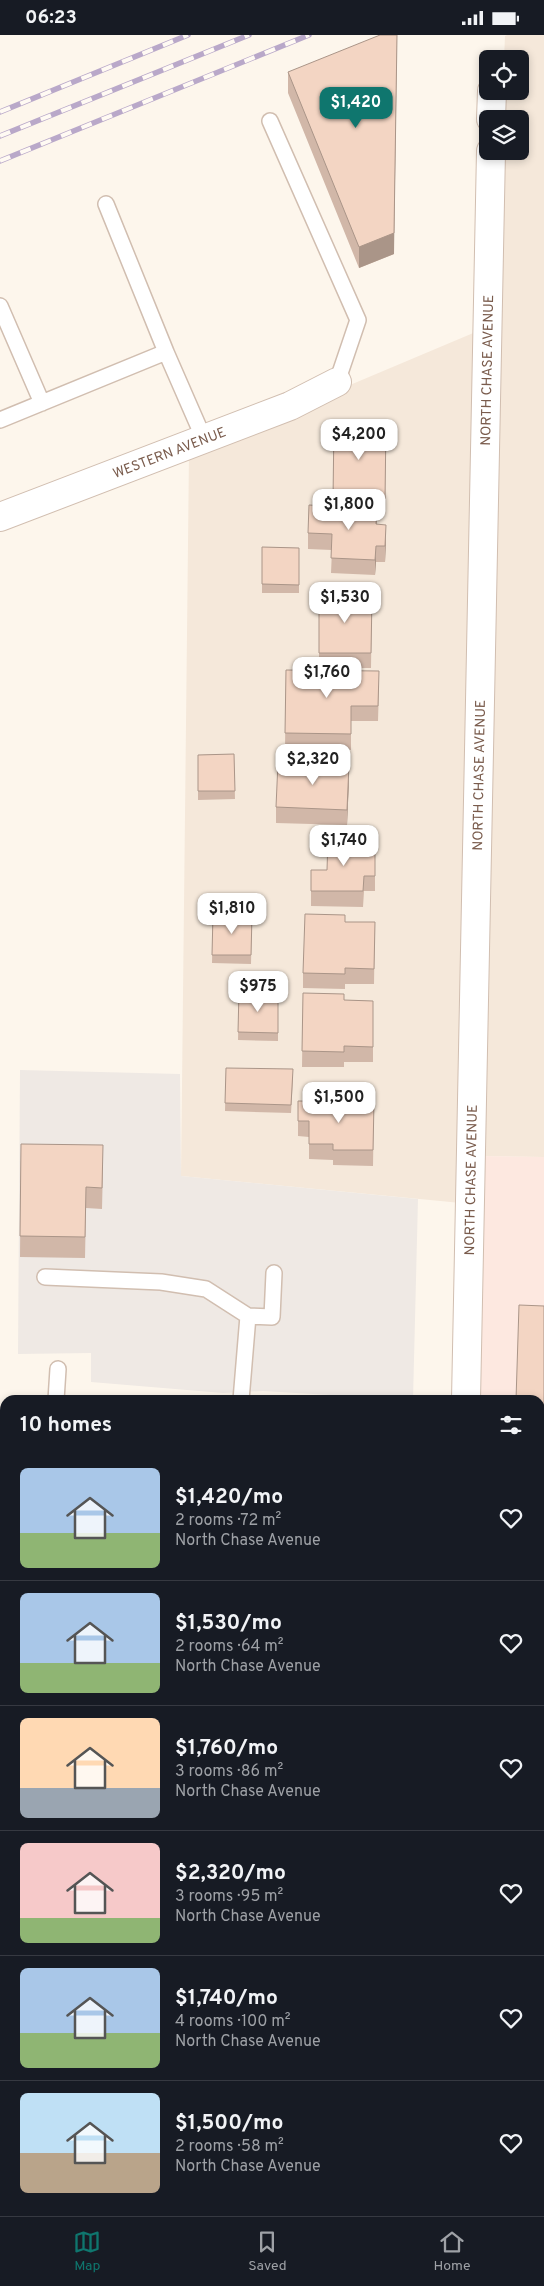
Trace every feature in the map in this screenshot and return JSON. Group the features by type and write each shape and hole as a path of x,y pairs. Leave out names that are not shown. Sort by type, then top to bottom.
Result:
{"street":[{"name":"NORTH CHASE AVENUE","path":"466,1395 491,160"},
{"name":"WESTERN AVENUE","path":"0,517 290,406 337,382"}],"lane":[{"path":"270,121 358,320 337,382"},
{"path":"106,204 166,352 204,439"},
{"path":"0,306 42,403"},
{"path":"0,420 166,352"},
{"path":"45,1277 161,1282 206,1289 248,1315 272,1317 274,1273"},
{"path":"241,1395 248,1315"},
{"path":"56,1395 58,1369"}],"shaded area":[{"path":"544,35 544,1157 479,1156 502,160 529,160 529,110 503,110 503,100 529,100 529,50 504,50 505,36"},
{"path":"478,331 461,1203 181,1176 189,453"},
{"path":"20,1070 180,1074 181,1176 418,1199 413,1395 330,1395 263,1391 223,1393 91,1382 91,1353 18,1354"},
{"path":"479,1156 544,1157 544,1395 475,1395"}],"building":[{"path":"380,35 397,35 394,233 359,247 288,72"},
{"path":"334,423 386,424 385,499 333,499"},
{"path":"309,505 377,509 376,524 386,525 385,546 376,546 375,560 331,558 332,534 308,533"},
{"path":"262,547 299,548 299,585 262,584"},
{"path":"319,596 372,596 371,653 319,653"},
{"path":"286,670 379,671 378,706 351,706 351,734 285,733"},
{"path":"234,754 235,791 198,791 198,755"},
{"path":"278,762 349,764 347,810 276,807"},
{"path":"328,838 363,839 363,854 375,854 375,876 364,876 363,891 311,891 311,870 327,870"},
{"path":"213,914 252,915 251,955 212,955"},
{"path":"305,914 345,915 345,922 375,922 374,969 345,968 345,974 303,973"},
{"path":"239,992 278,993 278,1033 238,1032"},
{"path":"303,993 344,994 344,1000 373,1001 373,1047 344,1046 344,1052 302,1051"},
{"path":"226,1068 293,1069 291,1105 225,1103"},
{"path":"298,1101 374,1102 373,1150 333,1150 333,1144 309,1144 309,1121 298,1121"},
{"path":"21,1144 103,1145 102,1188 86,1187 85,1237 20,1236"},
{"path":"519,1305 544,1306 544,1395 516,1395"}],"railway":[{"path":"0,112 188,35"},
{"path":"0,136 249,35"},
{"path":"0,161 309,35"}]}
